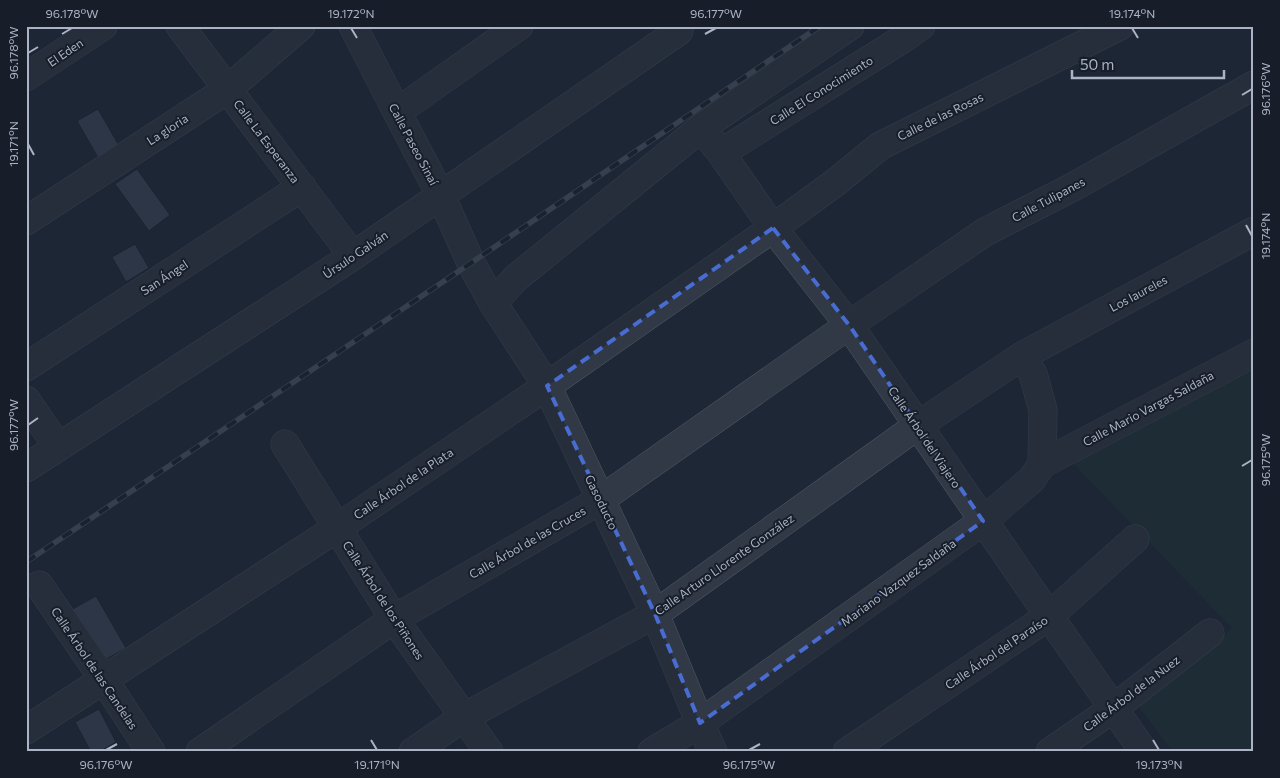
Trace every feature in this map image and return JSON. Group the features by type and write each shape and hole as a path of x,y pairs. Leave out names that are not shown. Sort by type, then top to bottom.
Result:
{"street":[{"name":"El Eden","path":"26,77 103,26"},
{"name":"Calle La Esperanza","path":"180,26 353,256"},
{"name":"La gloria","path":"26,221 228,89 301,26"},
{"name":"Calle Paseo Sinaí","path":"353,26 441,196 471,263"},
{"path":"397,112 519,26"},
{"path":"493,303 516,278 701,128 850,26"},
{"name":"Calle El Conocimiento","path":"720,153 921,26"},
{"name":"Calle de las Rosas","path":"773,228 836,182 880,146 1120,26"},
{"name":"Úrsulo Galván","path":"26,468 353,256 679,31"},
{"name":"Calle Tulipanes","path":"849,325 985,232 1073,187 1254,85"},
{"name":"Calle Árbol del Viajero","path":"701,128 773,228 849,325 1144,752"},
{"name":"San Ángel","path":"26,367 302,187"},
{"name":"Calle Árbol de la Plata","path":"26,730 337,528 547,386 773,228"},
{"name":"Los laureles","path":"1022,356 1254,230"},
{"name":"Gasoducto","path":"471,263 493,303 547,386 656,614 713,752"},
{"name":"Calle Árbol de las Cruces","path":"200,752 394,619 600,500 849,325"},
{"name":"Calle Mario Vargas Saldaña","path":"1042,464 1254,353"},
{"path":"1022,356 1033,374 1043,410 1042,464"},
{"name":"Calle Arturo Llorente González","path":"413,752 464,717 656,614 917,426 1022,356"},
{"path":"26,400 58,447"},
{"name":"Calle Árbol de los Piñones","path":"285,444 394,619 489,752"},
{"name":"Mariano Vazquez Saldaña","path":"652,752 700,723 983,521 1032,479 1042,464"},
{"name":"Calle Árbol del Paraíso","path":"847,752 1049,616 1135,539"},
{"name":"Calle Árbol de las Candelas","path":"39,585 151,752"},
{"name":"Calle Árbol de la Nuez","path":"1050,752 1114,708 1210,633"}],"highlighted area":[{"path":"773,228 849,325 983,521 700,723 655,614 547,386"}],"green space":[{"path":"1254,362 1254,752 1173,752 1139,707 1232,628 1069,459"}],"building":[{"path":"98,109 121,149 100,161 77,121"},
{"path":"137,169 170,215 149,231 115,184"},
{"path":"135,244 149,268 126,282 112,257"},
{"path":"96,596 126,648 101,662 71,610"},
{"path":"99,709 116,742 99,752 91,752 75,722"}],"railway":[{"path":"26,562 820,26"}]}
